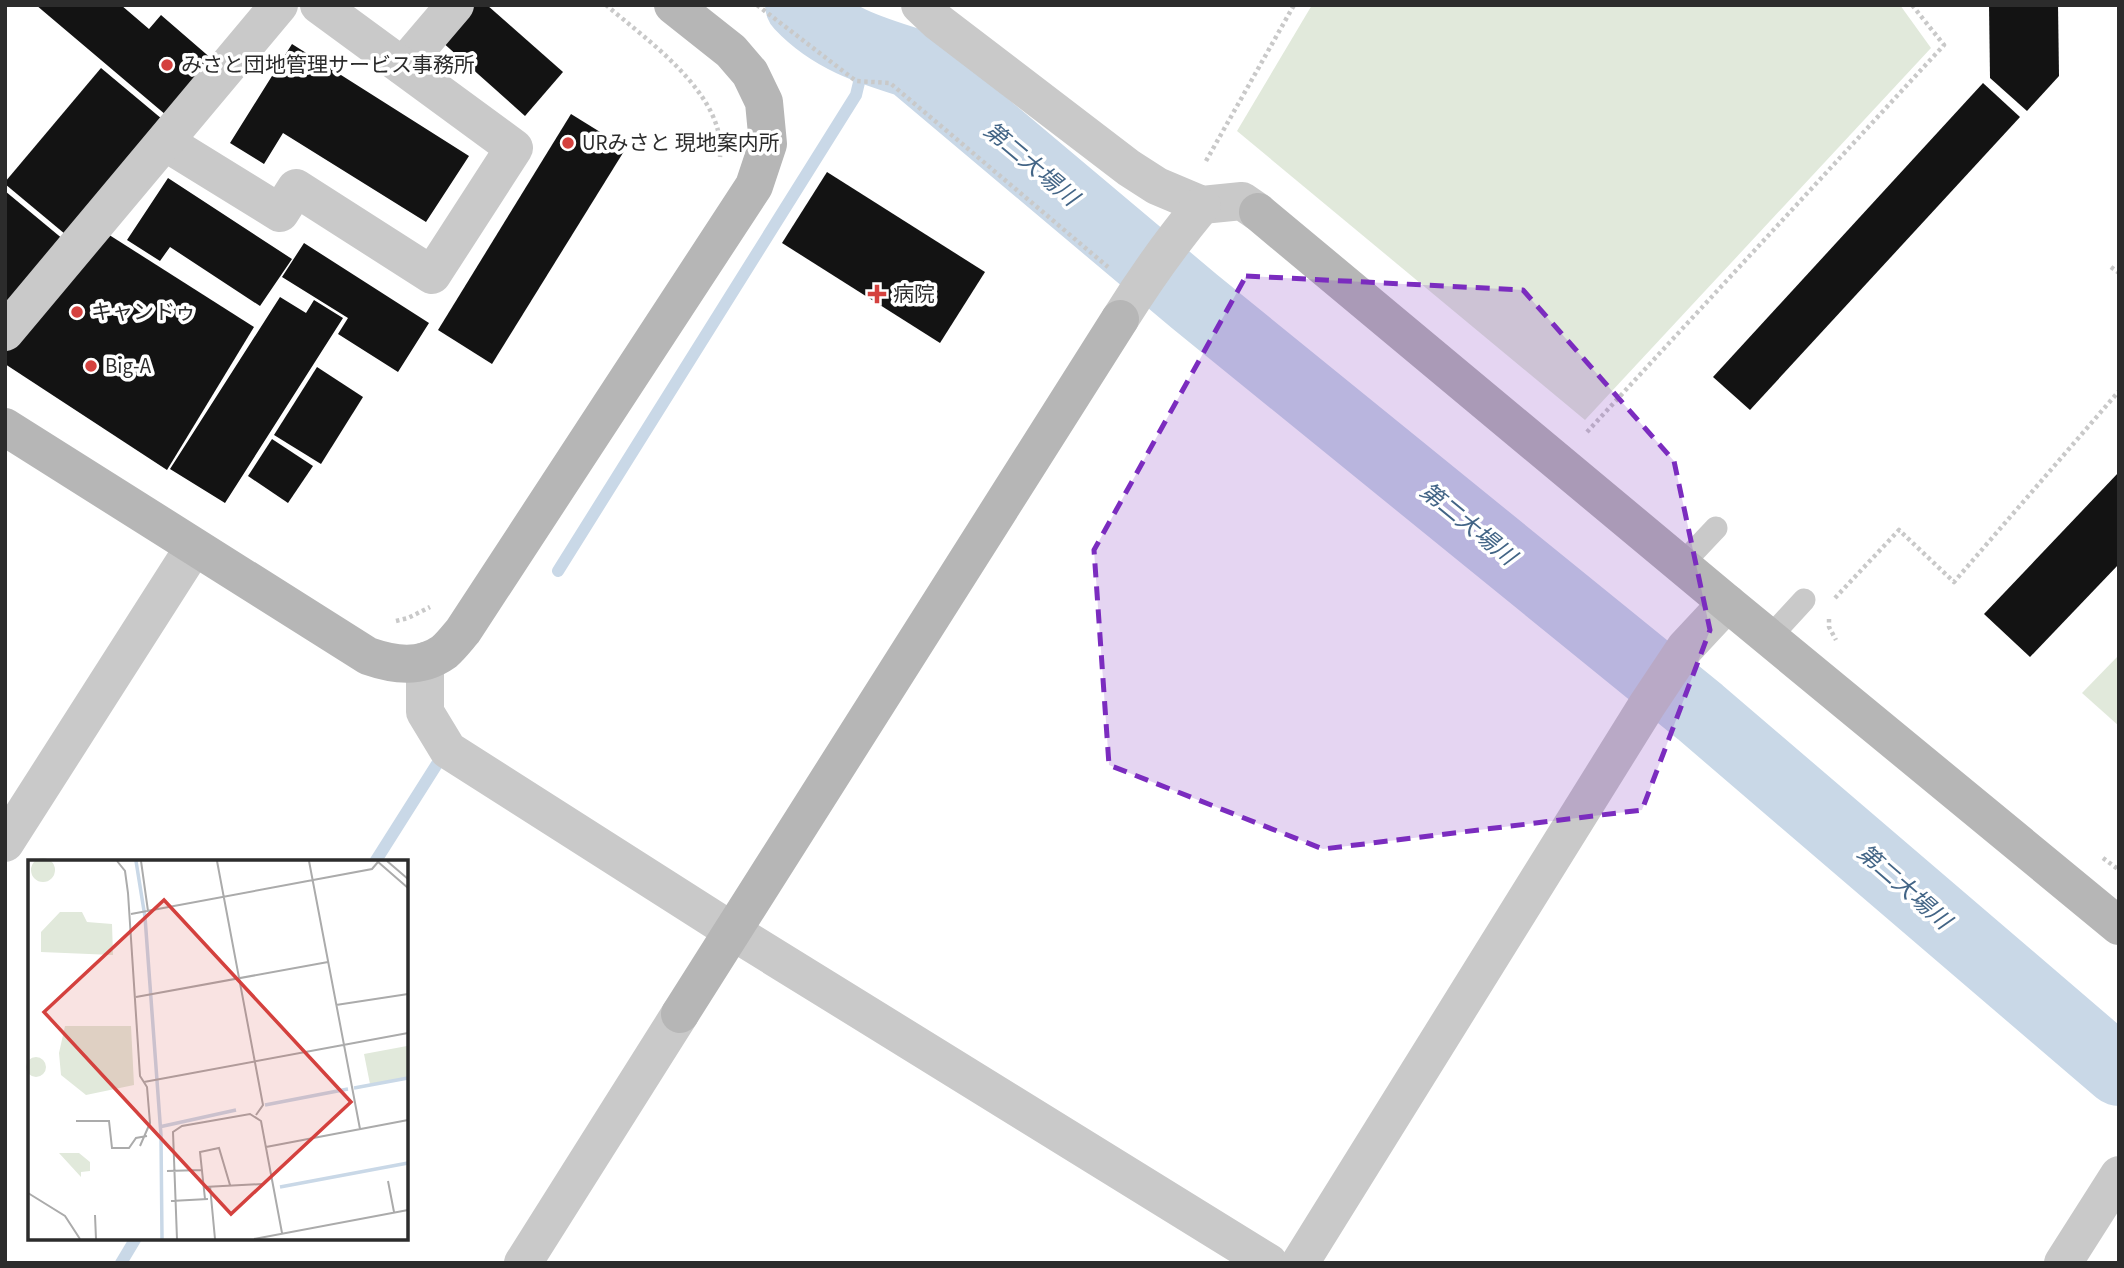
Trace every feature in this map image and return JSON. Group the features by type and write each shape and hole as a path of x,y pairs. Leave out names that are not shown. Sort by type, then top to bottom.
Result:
{"street":[{"path":"165,142 280,213 296,188 432,275 514,148 319,5"},
{"path":"403,66 455,5"},
{"path":"5,427 368,656 393,664 425,662 444,651 463,631 754,186 768,144 764,102 750,73 731,51 673,5"},
{"path":"920,5 949,30 1157,186 1202,205 1242,201 1258,212 2119,926"},
{"path":"5,332 165,142 259,12"},
{"path":"523,1263 1128,305 1177,235 1202,205"},
{"path":"5,843 194,547"},
{"path":"1300,1263 1647,705 1685,648 1727,603"},
{"path":"425,662 425,712 448,750 732,931 1269,1263"},
{"path":"2063,1263 2119,1175"}],"lane":[{"path":"1682,564 1716,528"},
{"path":"1770,638 1804,600"}],"path":[{"path":"606,5 675,64 702,98 714,119 722,142 719,164"},
{"path":"757,5 856,81 890,83 1128,305"},
{"path":"1206,161 1294,5"},
{"path":"1587,432 1944,45 1912,5"},
{"path":"2111,267 2119,274"},
{"path":"1830,602 1899,530 1954,582 2119,391"},
{"path":"388,623 408,618 432,606"},
{"path":"1828,615 1829,627 1835,639 1846,648"},
{"path":"2098,853 2119,870"}],"highlighted area":[{"path":"1246,276 1523,290 1674,461 1710,630 1642,810 1323,849 1109,765 1094,550"}],"shaded area":[{"path":"1312,5 1900,5 1931,48 1585,420 1237,131"},
{"path":"2119,655 2119,726 2082,693"}],"building":[{"path":"36,5 121,5 149,29 161,15 213,60 166,115"},
{"path":"474,5 487,5 563,72 525,116 441,41"},
{"path":"1989,5 2058,5 2059,76 2027,111 1990,78"},
{"path":"292,44 469,156 426,222 283,133 264,164 230,143"},
{"path":"101,68 162,119 65,234 5,182"},
{"path":"1983,83 2020,117 1750,410 1713,377"},
{"path":"571,114 626,148 492,364 438,330"},
{"path":"827,172 985,272 940,343 782,243"},
{"path":"168,178 292,259 260,306 170,247 160,261 127,240"},
{"path":"5,191 64,240 5,307"},
{"path":"103,231 254,327 167,470 5,364 5,353"},
{"path":"304,243 429,323 398,372 338,334 348,318 282,277"},
{"path":"280,297 306,313 314,300 343,318 225,503 170,469"},
{"path":"317,367 363,397 321,464 274,435"},
{"path":"272,439 313,466 288,503 248,476"},
{"path":"2119,472 2119,564 2030,657 1984,614"}],"waterway":[{"name":"第二大場川","path":"800,5 825,26 851,42 911,63 1194,301 1700,712 2119,1071"},
{"path":"558,571 856,95 867,49"},
{"path":"376,860 437,764"},
{"path":"121,1263 135,1240"}],"place":[{"name":"みさと団地管理サービス事務所","path":"167,65"},
{"name":"URみさと 現地案内所","path":"568,143"},
{"name":"病院","path":"877,294"},
{"name":"キャンドゥ","path":"77,312"},
{"name":"Big-A","path":"91,366"}]}
